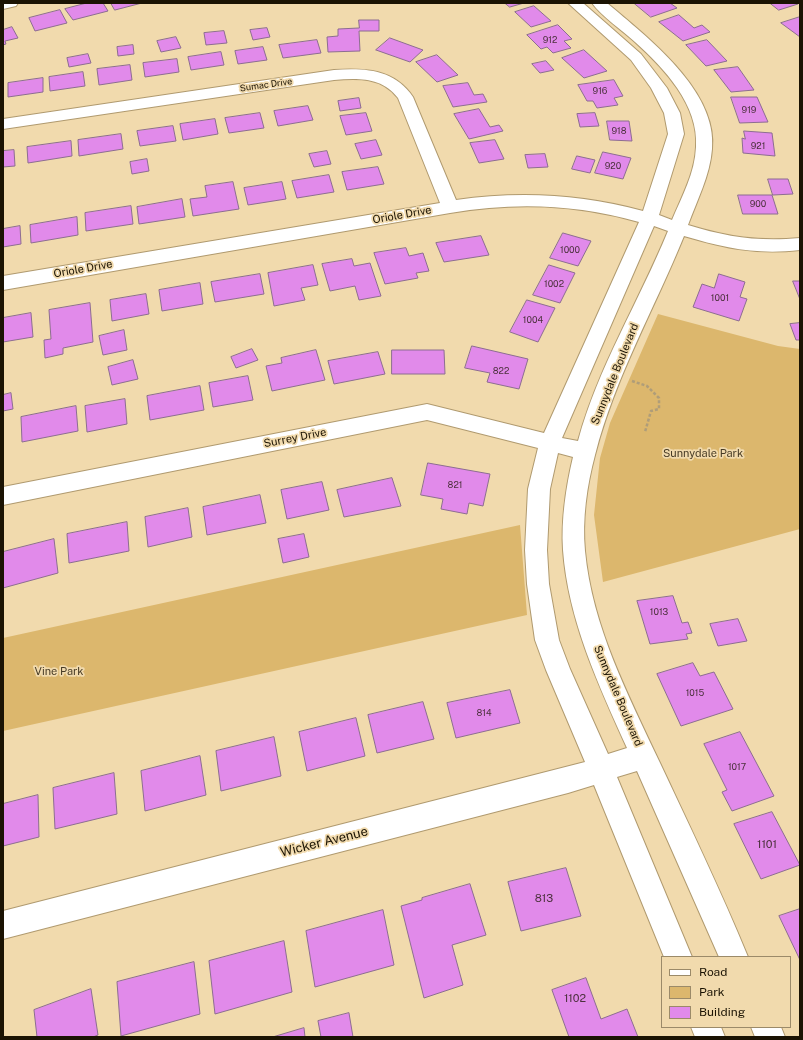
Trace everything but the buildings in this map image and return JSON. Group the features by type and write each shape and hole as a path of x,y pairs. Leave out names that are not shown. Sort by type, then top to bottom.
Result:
{"street":[{"path":"3,5 11,3"},
{"path":"575,3 636,57 654,79 672,113 676,134 649,219 550,442 539,489 536,550 538,577 547,640 558,670 601,769 678,956"},
{"name":"Sunnydale Boulevard","path":"598,3 664,60 685,89 698,113 704,139 704,152 700,171 678,229 613,373 594,420 580,477 574,521 574,554 588,617 605,670 734,956"},
{"name":"Sumac Drive","path":"3,124 334,75 362,74 375,76 396,86 405,97 450,207"},
{"name":"Oriole Drive","path":"3,283 450,207 508,200 564,202 625,212 678,229 738,244 777,246 800,244"},
{"name":"Surrey Drive","path":"3,496 427,412 586,452"},
{"name":"Wicker Avenue","path":"3,925 568,780 643,756"}],"path":[{"path":"613,373 647,386 658,398 659,408 651,411 645,432"}],"green space":[{"name":"Sunnydale Park","path":"658,314 778,346 800,349 800,529 603,582 594,515 600,458 610,423"},
{"name":"Vine Park","path":"520,525 527,615 3,731 3,638"}]}
